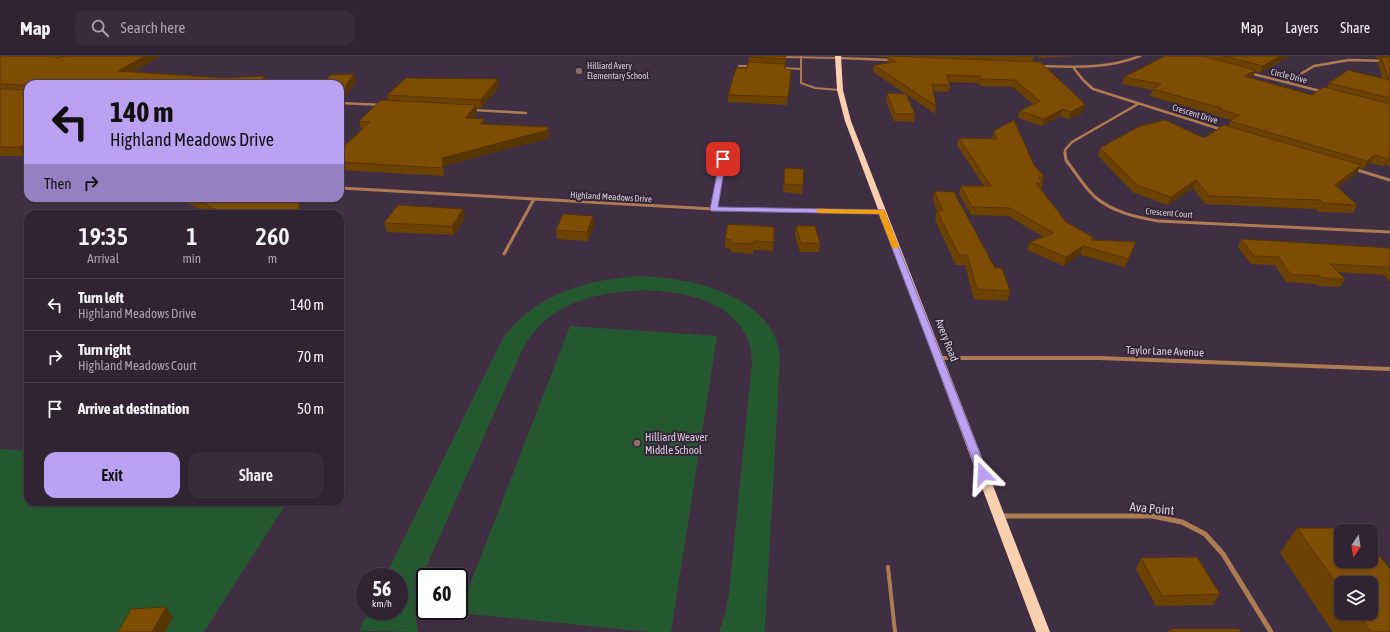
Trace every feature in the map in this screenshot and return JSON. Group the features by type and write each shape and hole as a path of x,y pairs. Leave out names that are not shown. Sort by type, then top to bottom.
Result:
{"main road":[{"name":"Avery Road","path":"838,57 840,90 848,121 1043,632"}],"street":[{"path":"1038,66 1112,66 1127,62 1140,56"},
{"path":"1375,56 1380,60"},
{"path":"838,57 894,60"},
{"path":"1287,82 1314,66 1338,61 1390,61"},
{"name":"Crescent Drive","path":"1073,67 1083,80 1093,89 1230,132"},
{"name":"Circle Drive","path":"1245,72 1331,94"},
{"path":"344,103 387,105"},
{"name":"Crescent Court","path":"1138,104 1072,142 1065,150 1066,160 1094,196 1109,207 1132,216 1158,221 1390,232"},
{"path":"464,109 526,113"},
{"path":"714,209 723,159"},
{"path":"1352,168 1390,180"},
{"name":"Highland Meadows Drive","path":"344,188 714,209 882,212"},
{"path":"504,254 534,199"},
{"name":"Taylor Lane Avenue","path":"939,358 1098,358 1390,369"},
{"name":"Ava Point","path":"999,516 1152,516 1182,522 1205,534 1223,554 1271,632"}],"lane":[{"path":"781,56 838,57"},
{"path":"801,57 801,84 805,86 840,90"},
{"path":"739,66 754,66"},
{"path":"778,68 801,69"},
{"path":"888,567 895,632"}],"green space":[{"path":"638,276 675,279 716,289 734,297 751,308 765,321 775,337 780,358 765,632 719,632 725,614 729,594 752,362 746,335 729,314 705,301 676,293 644,291 612,293 583,300 560,310 544,321 535,330 524,346 426,568 416,568 416,620 418,632 359,631 364,620 408,620 408,568 389,568 503,338 530,310 546,300 581,286 619,278"},
{"path":"570,326 717,336 671,632 650,632 468,614 468,590"},
{"path":"0,449 24,451 24,506 284,506 204,632 0,632"}],"building":[{"path":"0,56 56,56 56,58 65,56 145,56 118,71 224,78 265,76 262,80 24,80 24,85 0,84"},
{"path":"749,56 786,56 785,59"},
{"path":"888,56 1040,62 1085,104 1071,112 1063,109 1044,119 1020,111 1040,101 1015,80 981,79 980,76 947,75 950,85 932,84 936,106 874,65 896,62"},
{"path":"1165,56 1202,56 1256,70 1244,76 1312,95 1324,87 1390,104 1390,157 1388,159 1375,155 1367,161 1230,121 1239,115 1219,109 1221,108 1153,89 1161,84 1124,77"},
{"path":"1224,56 1280,56 1263,66"},
{"path":"1381,57 1390,57 1390,98 1329,83 1348,70 1389,80"},
{"path":"748,62 785,64 785,69 791,70 788,97 728,95 736,68 747,68"},
{"path":"354,74 344,89 344,80 326,80 330,75"},
{"path":"406,78 498,79 480,100 387,95"},
{"path":"0,89 24,90 24,145 20,147 0,147"},
{"path":"887,93 906,94 915,114 895,114"},
{"path":"381,100 476,105 465,118 484,119 480,124 548,127 548,130 442,158 443,168 344,162 344,146 370,122 359,121"},
{"path":"1014,120 1034,165 1044,177 1038,177 1043,183 1036,183 1066,222 1094,238 1091,240 1136,242 1128,259 1083,246 1084,245 1066,257 1030,242 1054,233 1010,208 972,207 961,186 991,186 959,138 997,139 994,131"},
{"path":"1165,120 1204,138 1224,125 1361,165 1335,185 1357,205 1323,203 1320,200 1209,196 1196,180 1171,197 1137,185 1100,148 1140,126"},
{"path":"785,168 804,169 803,185 784,184"},
{"path":"934,191 954,192 995,268 1002,268 1010,291 977,289 967,255 959,255 937,211 943,211"},
{"path":"200,202 299,203 298,210 218,210"},
{"path":"398,205 463,209 452,226 384,223"},
{"path":"563,214 593,216 587,232 556,230"},
{"path":"728,224 774,227 774,242 754,241 753,244 731,243 732,240 725,239"},
{"path":"796,226 815,226 820,243 801,243"},
{"path":"1241,239 1390,248 1390,270 1387,267 1330,264 1345,279 1290,274 1279,257 1254,256"},
{"path":"1297,528 1334,528 1334,568 1378,568 1378,554 1390,569 1390,632 1371,632 1362,620 1378,620 1378,576 1334,576 1334,580"},
{"path":"1197,557 1220,594 1162,596 1141,558"},
{"path":"166,607 152,632 118,632 131,609"},
{"path":"1170,629 1239,629 1241,632 1172,632"}],"slow traffic":[{"path":"819,211 882,212 895,247"}],"place":[{"name":"Hilliard Avery Elementary School","path":"579,71"},
{"name":"Hilliard Weaver Middle School","path":"637,443"}],"route":[{"path":"723,159 714,209 882,212 983,474"}]}
